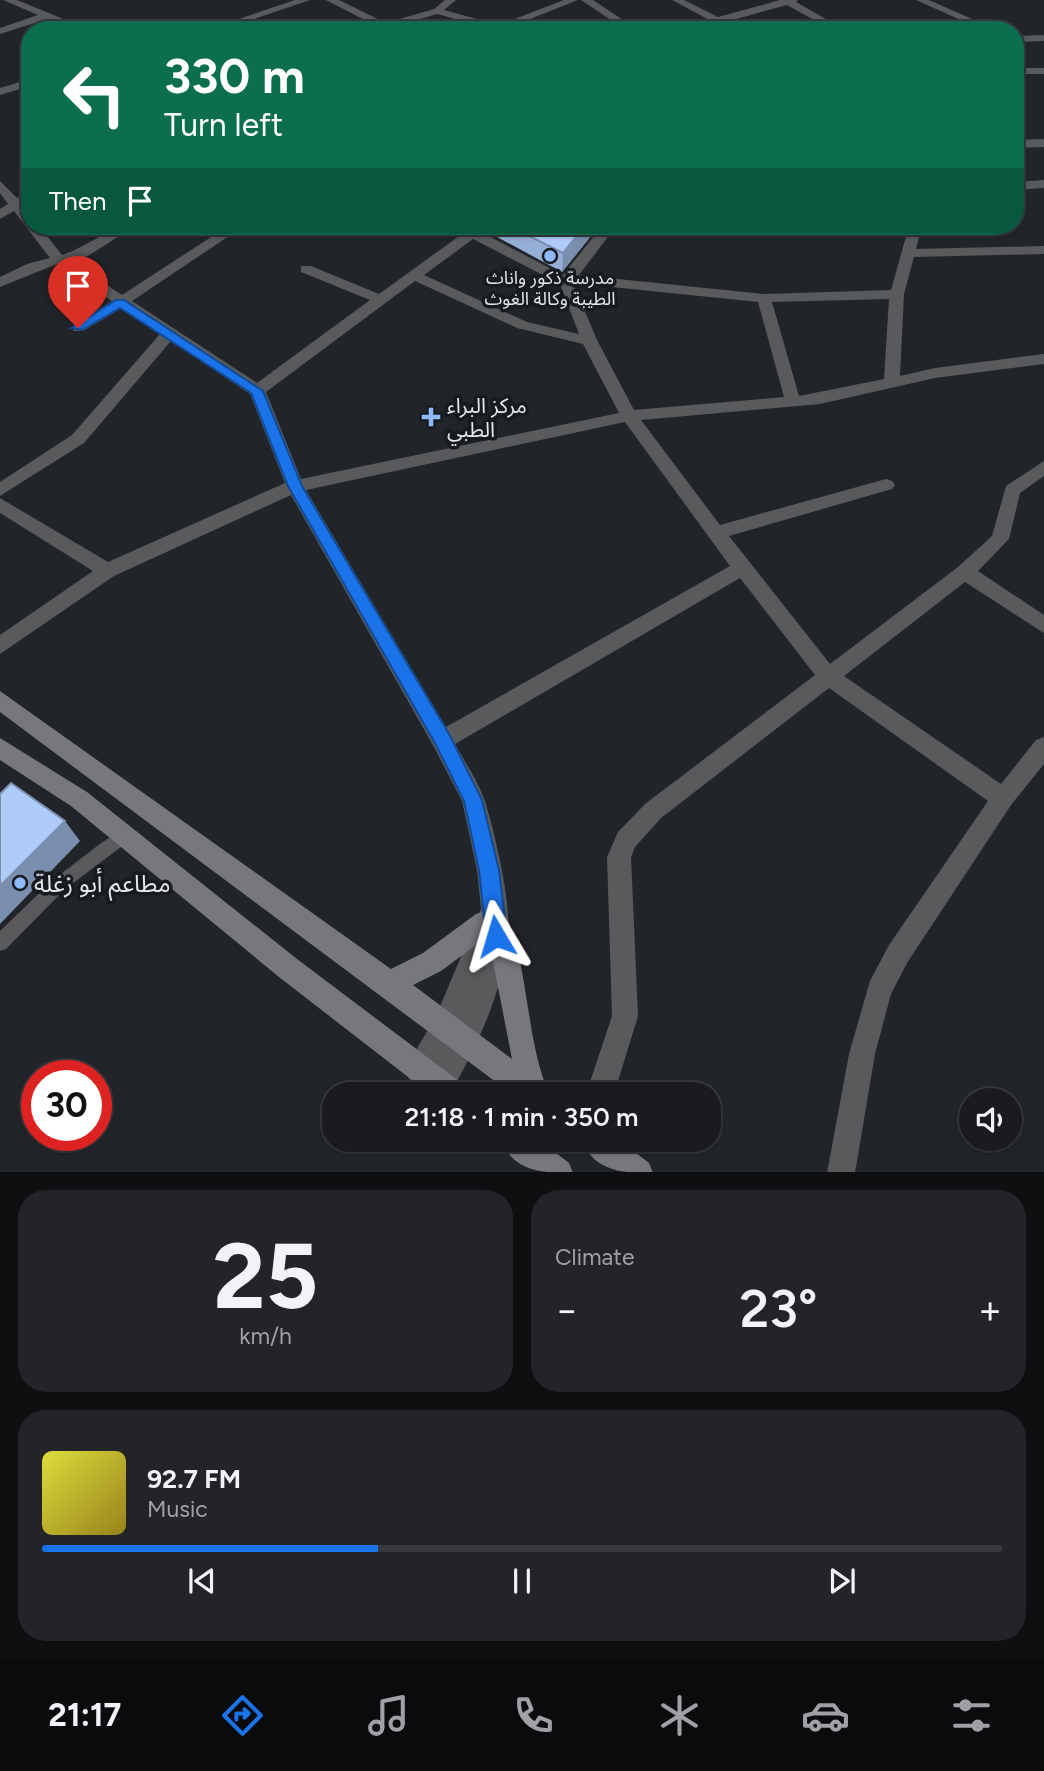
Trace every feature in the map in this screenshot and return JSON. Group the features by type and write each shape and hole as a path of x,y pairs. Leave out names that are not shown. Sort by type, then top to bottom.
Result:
{"main road":[{"path":"0,700 389,983 520,1082"},
{"path":"0,748 79,799 437,1082"},
{"path":"389,983 432,962 491,919 507,955 517,1026 531,1082"},
{"path":"532,1152 559,1172"},
{"path":"612,1152 639,1172"}],"street":[{"path":"8,0 63,21"},
{"path":"239,21 305,0"},
{"path":"331,0 374,21"},
{"path":"409,21 438,11 451,0"},
{"path":"522,21 573,0"},
{"path":"586,0 619,21"},
{"path":"677,0 716,21 789,0 825,21"},
{"path":"921,0 971,21"},
{"path":"438,11 477,21"},
{"path":"31,21 48,15"},
{"path":"0,32 21,25"},
{"path":"1024,38 1044,38"},
{"path":"1040,71 1044,83"},
{"path":"0,92 21,85"},
{"path":"1024,144 1044,143"},
{"path":"1024,185 1044,184"},
{"path":"0,185 21,197"},
{"path":"0,215 21,201"},
{"path":"43,235 58,259 120,303 257,391 295,486 442,740 473,800 489,870 491,919 488,979 456,1033 437,1082"},
{"path":"0,283 58,259 83,253 113,235"},
{"path":"78,328 223,235"},
{"path":"257,391 470,235"},
{"path":"486,235 567,280 764,298 897,294"},
{"path":"567,280 602,235"},
{"path":"892,383 897,294 912,235"},
{"path":"906,253 1044,250"},
{"path":"306,269 382,300"},
{"path":"416,276 504,317 557,336 589,340"},
{"path":"567,280 589,340 629,416 715,534 830,678 1003,798"},
{"path":"764,298 793,402"},
{"path":"0,490 78,439 169,333"},
{"path":"0,646 107,571 295,486 629,416 793,402 984,365 1044,359"},
{"path":"604,1082 625,1016 619,857 626,840 653,811 965,572 1000,538 1012,490 1044,467"},
{"path":"715,534 886,485"},
{"path":"0,504 107,571"},
{"path":"442,740 742,568"},
{"path":"965,572 1044,625"},
{"path":"841,1172 862,1054 879,990 898,954 1003,798 1044,747"}],"lane":[{"path":"0,943 37,902 75,868 124,836"}],"building":[{"path":"527,235 578,235 563,253"},
{"path":"11,783 65,821 0,886 0,794"}],"place":[{"name":"مدرسة ذكور واناث الطيبة وكالة الغوث","path":"550,256"},
{"name":"مركز البراء الطبي","path":"431,417"},
{"name":"مطاعم أبو زغلة","path":"20,883"}],"route":[{"path":"78,328 120,303 257,391 295,486 442,740 473,800 489,870 497,925 496,936"}]}
